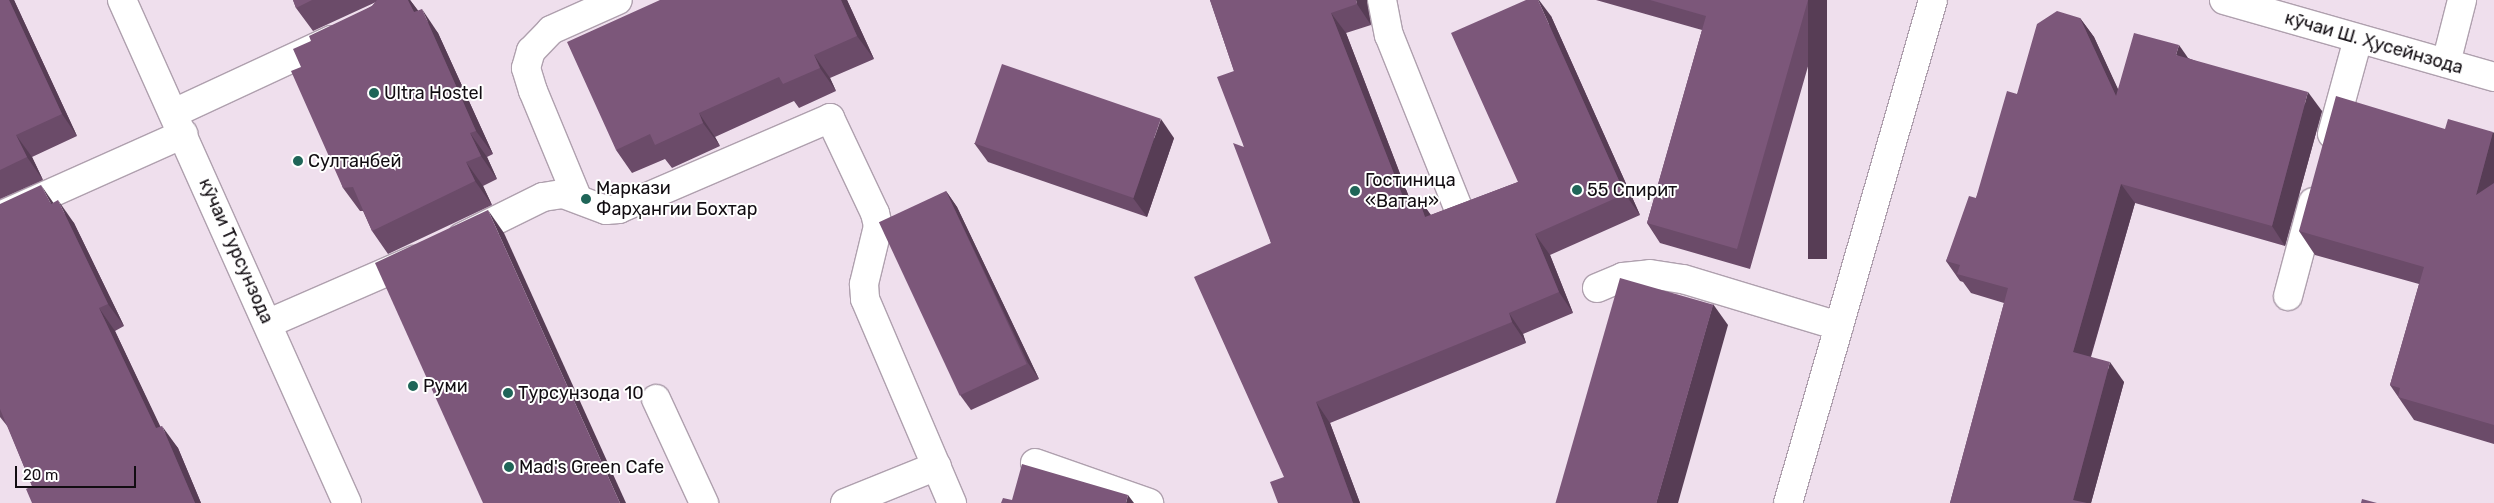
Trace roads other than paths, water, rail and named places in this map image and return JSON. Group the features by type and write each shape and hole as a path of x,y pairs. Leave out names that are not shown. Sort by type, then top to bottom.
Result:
{"street":[{"name":"кӯчаи Турсунзода","path":"122,0 269,323 347,503"},
{"path":"577,197 533,91 526,68 531,51 550,30 618,0"},
{"path":"1382,0 1389,35 1457,205"},
{"path":"1788,503 1933,0"},
{"name":"кӯчаи Ш. Ҳусейнзода","path":"2224,0 2494,77"},
{"path":"2446,63 2462,0"},
{"path":"0,216 178,124 356,28"},
{"path":"2288,296 2358,39"},
{"path":"269,323 414,260 543,197 564,194 577,197 606,210 619,208 830,118 875,212 878,226 864,284 865,299 952,503"},
{"path":"1597,288 1623,277 1650,274 1684,279 1839,326"},
{"path":"656,399 704,503"},
{"path":"1035,463 1149,503"},
{"path":"846,503 937,466"}],"place":[{"name":"Ultra Hostel","path":"374,93"},
{"name":"Султанбей","path":"298,161"},
{"name":"55 Спирит","path":"1577,190"},
{"name":"Гостиница «Ватан»","path":"1355,191"},
{"name":"Маркази Фарҳангии Бохтар","path":"586,199"},
{"name":"Руми","path":"413,386"},
{"name":"Турсунзода 10","path":"508,393"},
{"name":"Mad's Green Cafe","path":"509,467"}]}
